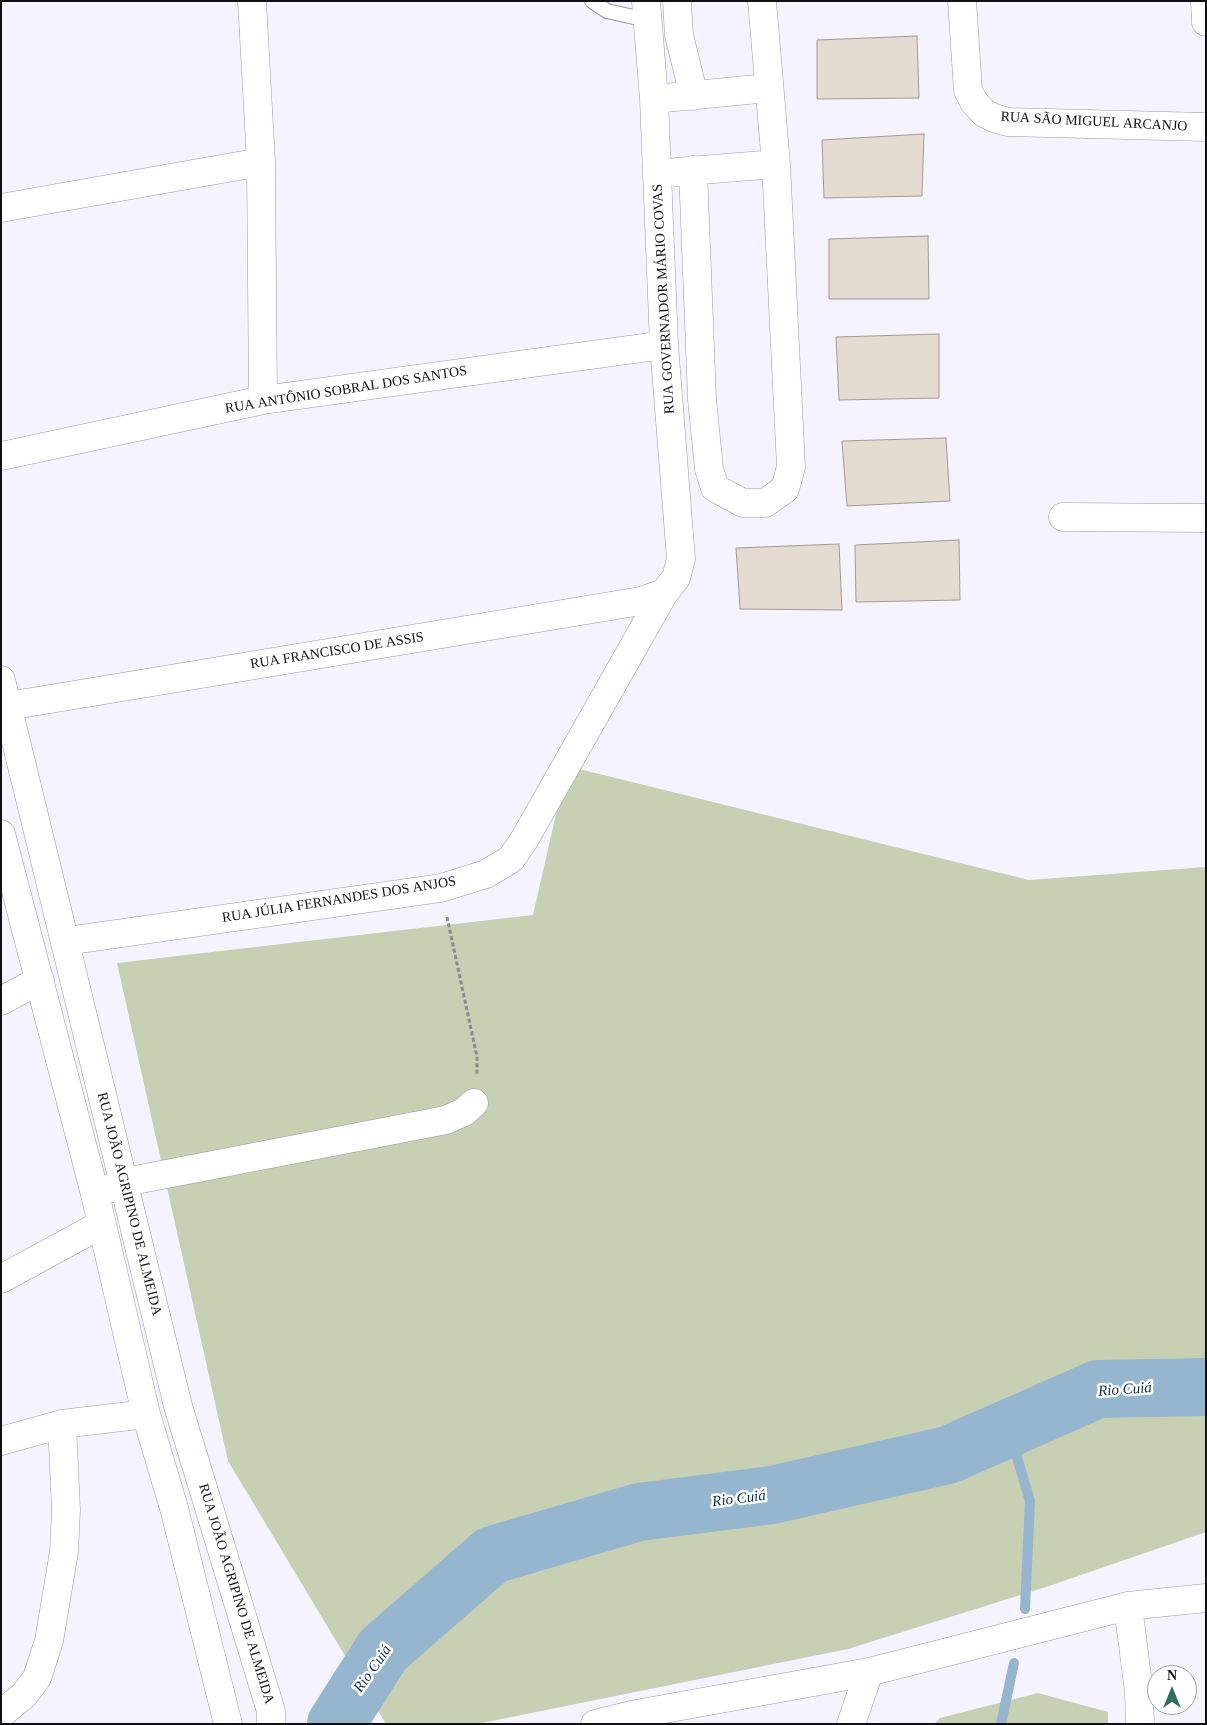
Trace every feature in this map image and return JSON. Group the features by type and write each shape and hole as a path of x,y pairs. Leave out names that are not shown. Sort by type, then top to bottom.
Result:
{"street":[{"path":"252,1 261,162 263,400"},
{"path":"678,1 679,34 694,96"},
{"path":"693,170 702,399 709,469 715,488 743,503 765,503 785,489 791,467 776,164 762,1"},
{"name":"RUA SÃO MIGUEL ARCANJO","path":"962,1 968,90 974,102 984,113 1008,122 1206,127"},
{"path":"1205,1 1206,22"},
{"name":"RUA GOVERNADOR MÁRIO COVAS","path":"647,10 654,99 664,345 681,558 676,578 664,592"},
{"path":"654,99 768,88"},
{"path":"1,208 261,162"},
{"path":"657,173 776,164"},
{"name":"RUA ANTÔNIO SOBRAL DOS SANTOS","path":"1,456 263,400 664,345"},
{"path":"1063,517 1206,518"},
{"name":"RUA FRANCISCO DE ASSIS","path":"5,708 641,601 664,592"},
{"name":"RUA JÚLIA FERNANDES DOS ANJOS","path":"66,941 440,888 486,874 510,859 524,840 664,592"},
{"name":"RUA JOÃO AGRIPINO DE ALMEIDA","path":"1,680 5,708 66,941 178,1406 271,1711 271,1724"},
{"path":"1,834 95,1194 146,1414 174,1508 228,1724"},
{"path":"1,1001 40,980"},
{"path":"95,1194 124,1182 446,1120 464,1112 474,1103"},
{"path":"1,1279 102,1224"},
{"path":"1,1441 62,1424 146,1414"},
{"path":"1,1714 24,1695 37,1678 49,1640 64,1552 66,1510 62,1424"},
{"path":"595,1724 631,1715 870,1672 1128,1606 1206,1598"},
{"path":"1128,1606 1139,1692 1140,1724"},
{"path":"851,1724 870,1672"}],"lane":[{"path":"592,1 607,11 647,10"}],"path":[{"path":"440,888 477,1056 477,1084 474,1103"}],"green space":[{"path":"567,766 1029,880 1206,867 1206,1532 1046,1587 848,1649 477,1724 386,1724 228,1461 117,963 533,915"},
{"path":"1038,1693 1108,1712 1108,1724 934,1724 940,1718"}],"building":[{"path":"917,36 919,98 817,99 817,40"},
{"path":"924,134 922,196 824,198 822,140"},
{"path":"928,236 929,299 829,299 829,239"},
{"path":"939,334 939,398 839,400 836,337"},
{"path":"946,438 950,501 847,506 842,441"},
{"path":"959,540 960,600 856,602 855,545"},
{"path":"839,544 842,610 740,609 736,548"}],"waterway":[{"name":"Rio Cuiá","path":"336,1724 383,1650 492,1555 639,1512 772,1495 948,1455 1098,1389 1206,1387"},
{"path":"1009,1430 1030,1501 1025,1609"},
{"path":"1001,1724 1014,1663"}]}
